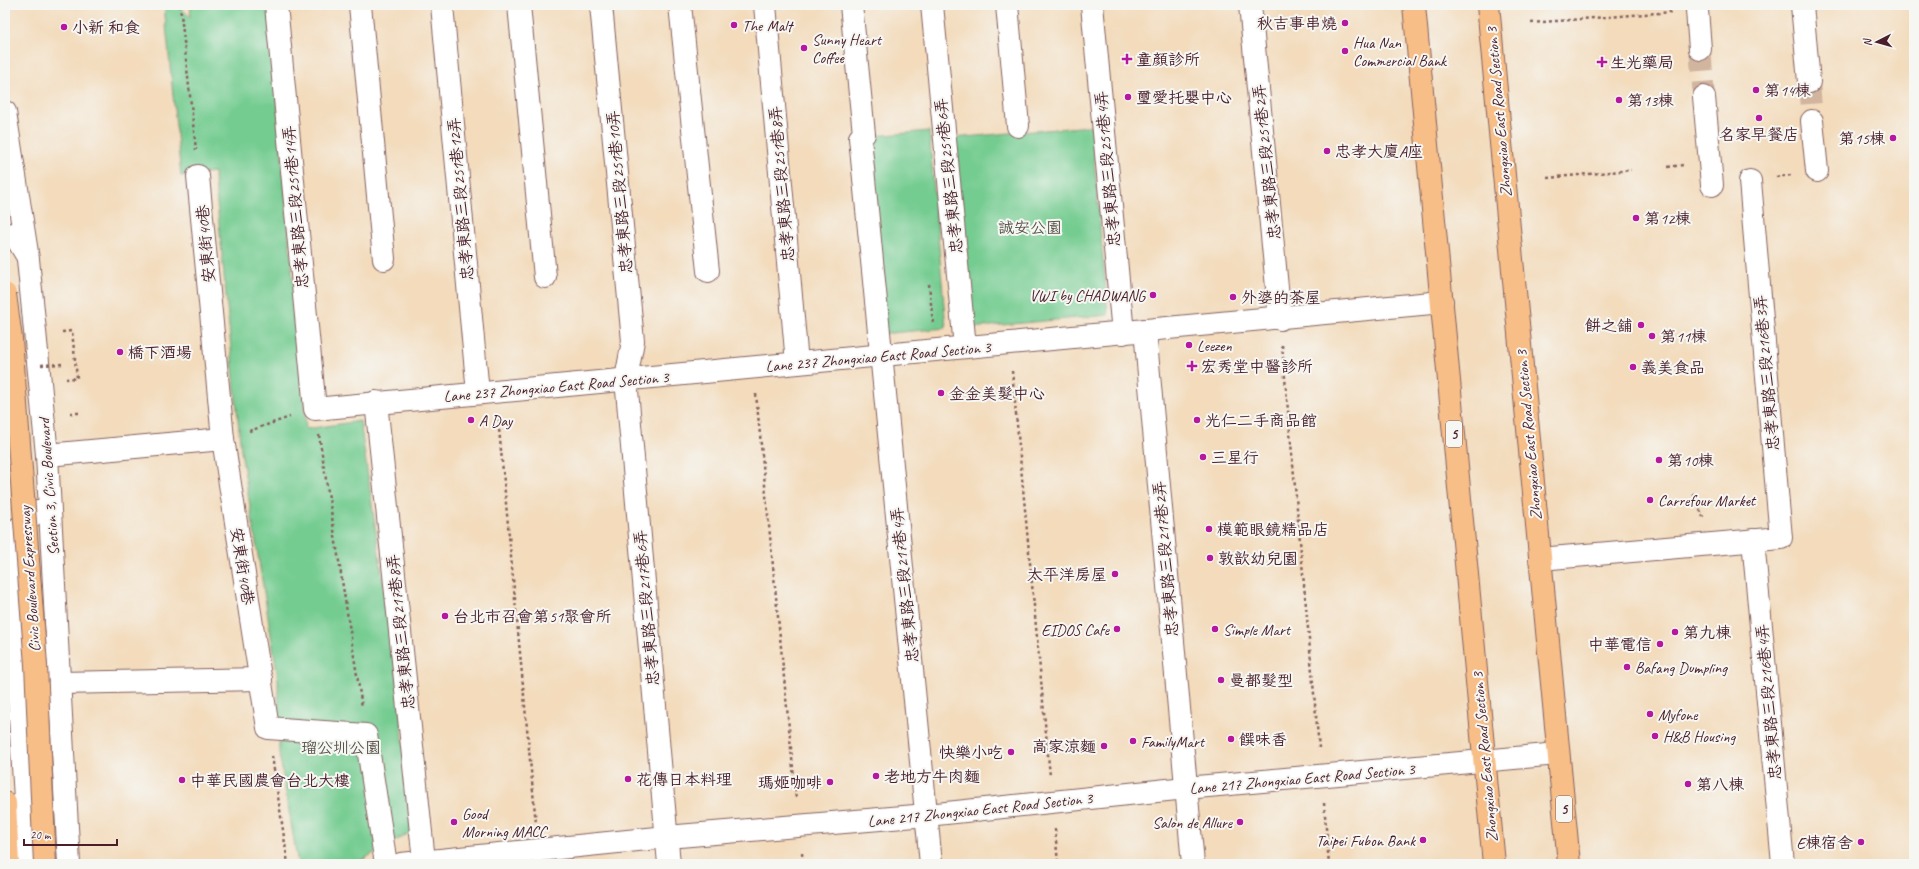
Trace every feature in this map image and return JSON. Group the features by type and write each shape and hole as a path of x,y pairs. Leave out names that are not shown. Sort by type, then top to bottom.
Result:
{"main road":[{"name":"Zhongxiao East Road Section 3","path":"1414,5 1494,864"},
{"name":"Zhongxiao East Road Section 3","path":"1488,5 1569,864"},
{"name":"Civic Boulevard Expressway","path":"5,294 11,339 36,665 45,864"},
{"path":"5,804 8,864"}],"street":[{"name":"忠孝東路三段251巷14弄","path":"276,5 315,409"},
{"path":"360,5 384,259"},
{"name":"忠孝東路三段251巷12弄","path":"442,5 487,392"},
{"path":"519,5 546,277"},
{"name":"忠孝東路三段251巷10弄","path":"602,5 633,341 626,379"},
{"path":"680,5 708,271"},
{"name":"忠孝東路三段251巷8弄","path":"765,5 797,363"},
{"name":"忠孝東路三段217巷4弄","path":"851,5 864,134 860,138 931,864"},
{"name":"忠孝東路三段251巷6弄","path":"932,5 965,347"},
{"path":"1007,5 1018,126"},
{"name":"忠孝東路三段251巷4弄","path":"1092,5 1123,333"},
{"name":"忠孝東路三段251巷2弄","path":"1250,5 1280,318"},
{"path":"1802,5 1809,82"},
{"path":"1697,10 1700,49"},
{"path":"1704,97 1712,185"},
{"name":"Section 3, Civic Boulevard","path":"5,112 28,259 47,455 69,864"},
{"path":"1812,121 1817,171"},
{"name":"安東街40巷","path":"198,176 223,440 268,728"},
{"name":"忠孝東路三段216巷3弄","path":"1750,181 1780,538 1753,540"},
{"path":"5,218 12,218 19,194"},
{"path":"5,235 14,234 28,259"},
{"name":"Lane 237 Zhongxiao East Road Section 3","path":"315,409 376,402 1442,302"},
{"name":"忠孝東路三段217巷2弄","path":"1144,330 1193,864"},
{"name":"忠孝東路三段217巷6弄","path":"626,379 670,864"},
{"name":"忠孝東路三段217巷8弄","path":"376,402 424,861"},
{"path":"47,455 223,440"},
{"path":"29,864 9,537 49,499"},
{"path":"1540,559 1753,540"},
{"name":"忠孝東路三段216巷4弄","path":"1753,540 1783,864"},
{"path":"60,683 260,679"},
{"path":"268,728 366,735 386,864"},
{"name":"Lane 217 Zhongxiao East Road Section 3","path":"401,864 424,861 530,855 667,837 927,815 1186,788 1322,777 1558,754"}],"path":[{"path":"180,5 198,176"},
{"path":"1532,23 1697,10 1741,5"},
{"path":"1547,178 1631,170"},
{"path":"1280,318 1329,864"},
{"path":"61,338 61,332 72,330 77,378 66,379 67,386"},
{"path":"1009,343 1058,864"},
{"path":"63,358 64,364"},
{"path":"754,367 803,864"},
{"path":"487,392 530,855"},
{"path":"69,407 70,414 79,413"},
{"path":"223,440 315,409 366,735"},
{"path":"268,728 288,864"}],"green space":[{"name":"瑠公圳公園","path":"164,5 178,5 190,17 191,5 268,5 306,429 360,421 399,692 411,832 355,864 298,864 279,752 278,678 241,451 214,172 181,176"},
{"name":"誠安公園","path":"1091,126 1108,315 970,328 953,138"},
{"path":"929,131 946,328 880,334 863,137"}],"tunnel":[{"path":"1700,49 1704,97"},
{"path":"1809,82 1812,121"}],"place":[{"name":"秋吉事串燒","path":"1345,23"},
{"name":"The Malt","path":"734,25"},
{"name":"小新 和食","path":"64,27"},
{"name":"Sunny Heart Coffee","path":"804,48"},
{"name":"Hua Nan Commercial Bank","path":"1345,51"},
{"name":"童顏診所","path":"1127,59"},
{"name":"生光藥局","path":"1602,62"},
{"name":"第14棟","path":"1756,90"},
{"name":"璽愛托嬰中心","path":"1128,97"},
{"name":"第13棟","path":"1619,100"},
{"name":"名家早餐店","path":"1759,118"},
{"name":"第15棟","path":"1893,138"},
{"name":"忠孝大廈A座","path":"1327,151"},
{"name":"第12棟","path":"1636,218"},
{"name":"VWI by CHADWANG","path":"1153,295"},
{"name":"外婆的茶屋","path":"1233,297"},
{"name":"餅之舖","path":"1641,325"},
{"name":"第11棟","path":"1652,336"},
{"name":"Leezen","path":"1189,345"},
{"name":"橋下酒場","path":"120,352"},
{"name":"宏秀堂中醫診所","path":"1192,366"},
{"name":"義美食品","path":"1633,367"},
{"name":"金金美髮中心","path":"941,393"},
{"name":"A Day","path":"471,420"},
{"name":"光仁二手商品館","path":"1197,420"},
{"name":"三星行","path":"1203,457"},
{"name":"第10棟","path":"1659,460"},
{"name":"Carrefour Market","path":"1650,500"},
{"name":"模範眼鏡精品店","path":"1209,529"},
{"name":"敦歆幼兒園","path":"1210,558"},
{"name":"太平洋房屋","path":"1115,574"},
{"name":"台北市召會第51聚會所","path":"445,616"},
{"name":"EIDOS Cafe","path":"1117,629"},
{"name":"Simple Mart","path":"1215,629"},
{"name":"第九棟","path":"1675,632"},
{"name":"中華電信","path":"1660,644"},
{"name":"Bafang Dumpling","path":"1627,667"},
{"name":"曼都髮型","path":"1221,680"},
{"name":"Myfone","path":"1650,714"},
{"name":"H&B Housing","path":"1655,736"},
{"name":"饌味香","path":"1231,739"},
{"name":"FamilyMart","path":"1133,741"},
{"name":"高家涼麵","path":"1104,746"},
{"name":"快樂小吃","path":"1011,752"},
{"name":"老地方牛肉麵","path":"876,776"},
{"name":"花傳日本料理","path":"628,779"},
{"name":"中華民國農會台北大樓","path":"182,780"},
{"name":"瑪姬咖啡","path":"830,782"},
{"name":"第八棟","path":"1688,784"},
{"name":"Good Morning MACC","path":"454,822"},
{"name":"Salon de Allure","path":"1240,822"},
{"name":"Taipei Fubon Bank","path":"1423,840"},
{"name":"E棟宿舍","path":"1861,842"}]}
